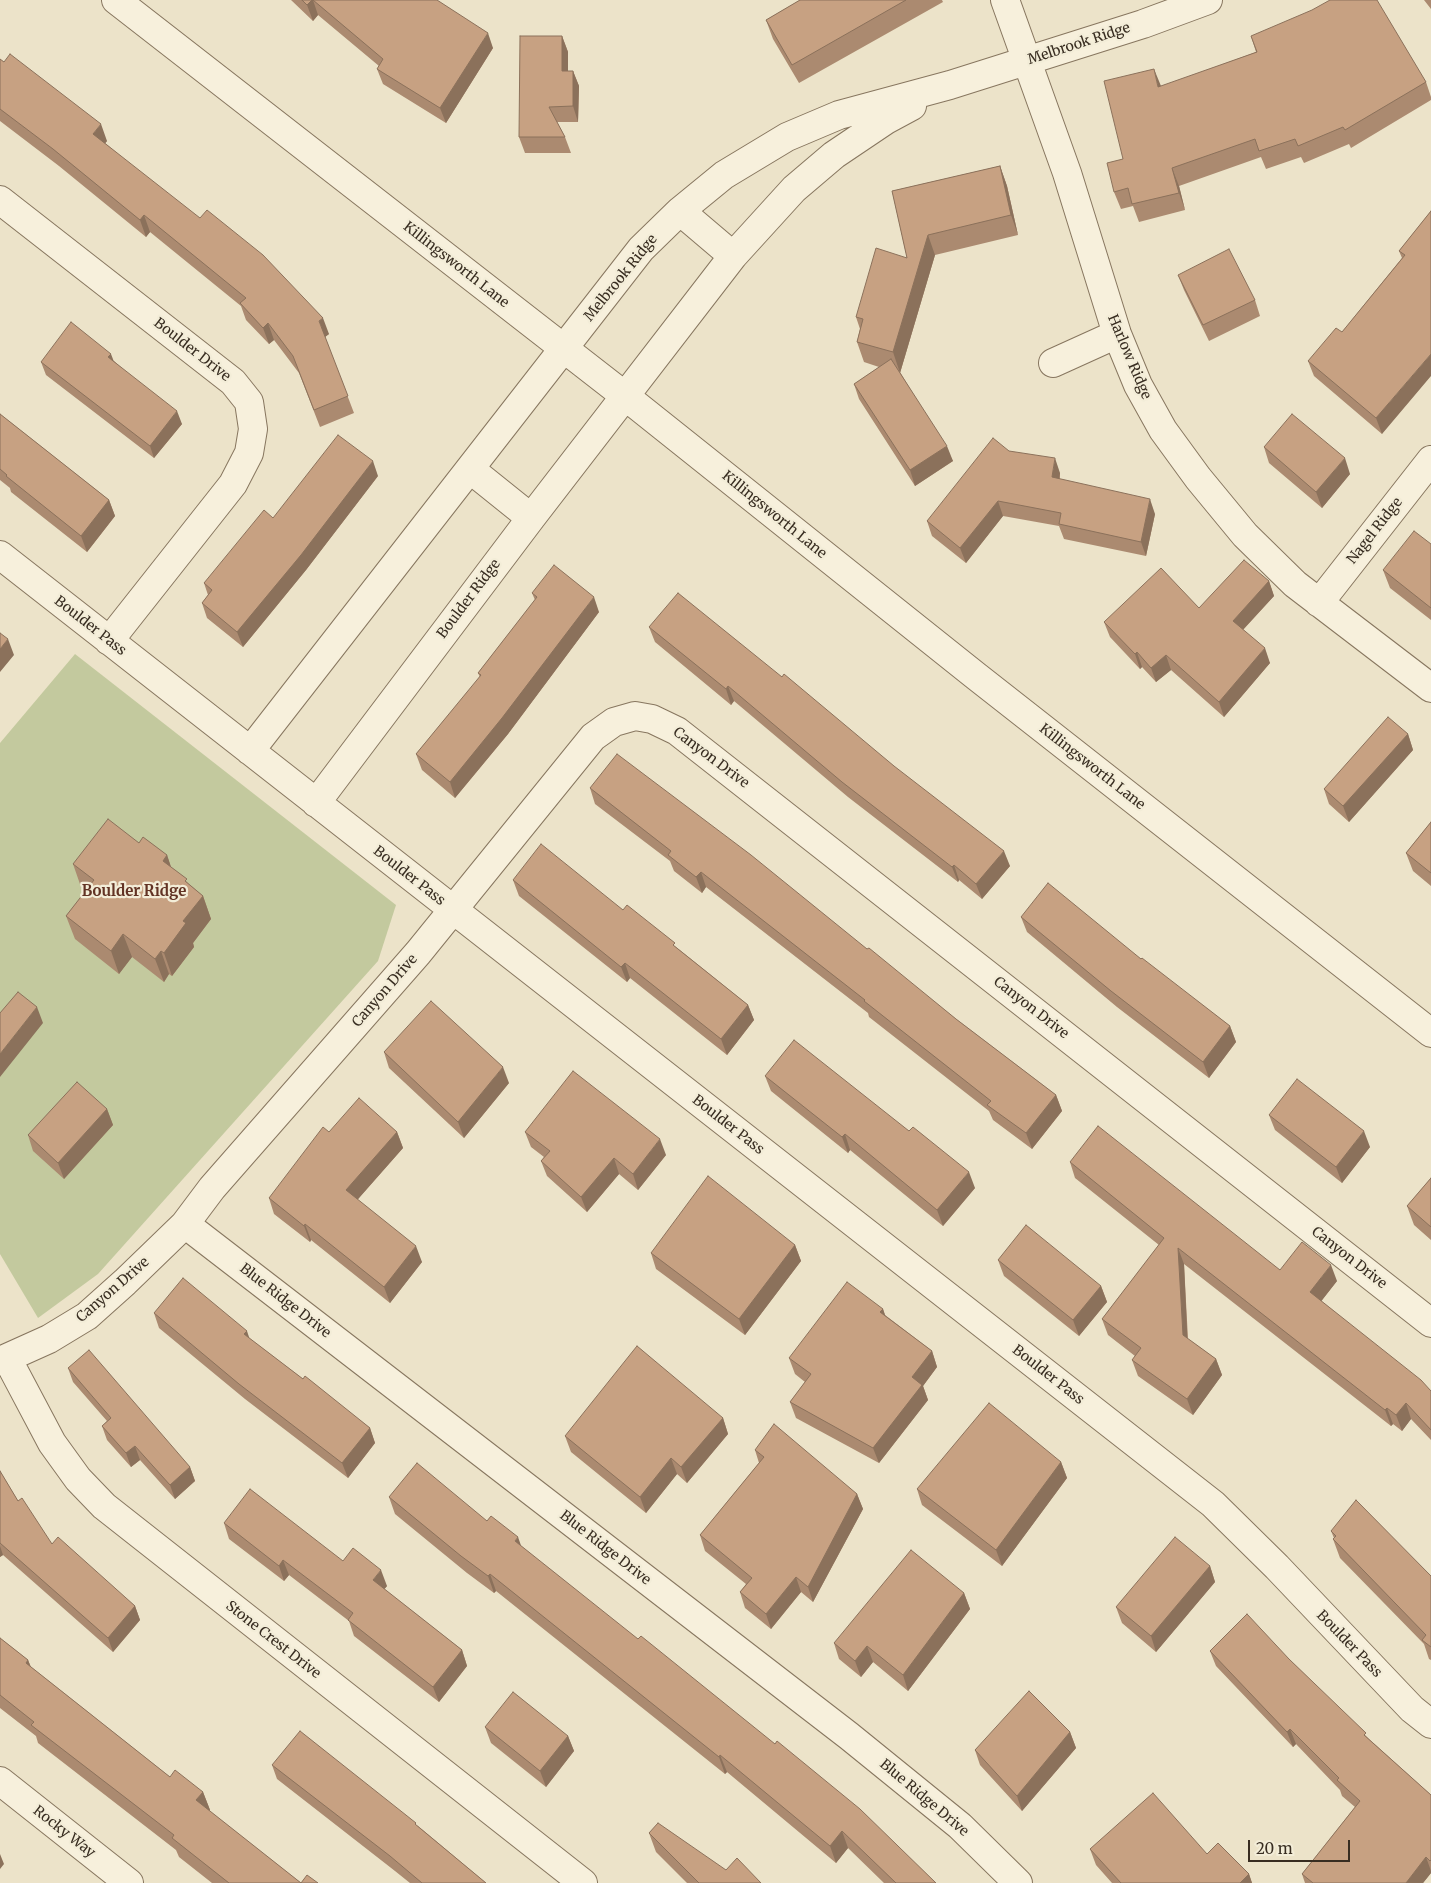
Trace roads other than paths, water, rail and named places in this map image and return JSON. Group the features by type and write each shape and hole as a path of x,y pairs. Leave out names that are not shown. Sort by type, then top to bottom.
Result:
{"street":[{"name":"Killingsworth Lane","path":"116,0 625,396 984,682 1431,1033"},
{"name":"Harlow Ridge","path":"1005,0 1067,173 1117,334 1138,385 1163,430 1198,478 1245,535 1295,584 1431,688"},
{"name":"Melbrook Ridge","path":"564,349 642,249 680,211 724,175 787,137 839,115 950,85 1143,24 1208,0"},
{"name":"Melbrook Ridge","path":"625,396 732,256 794,189 834,155 886,120 950,85"},
{"name":"Boulder Drive","path":"0,200 233,382 249,402 253,429 249,453 233,484 110,641"},
{"path":"680,211 732,256"},
{"path":"1053,363 1117,334"},
{"path":"250,752 564,349"},
{"name":"Boulder Ridge","path":"316,803 625,396"},
{"name":"Nagel Ridge","path":"1319,603 1431,460"},
{"path":"470,469 531,518"},
{"name":"Boulder Pass","path":"0,555 1213,1504 1277,1567 1412,1709 1431,1724"},
{"name":"Canyon Drive","path":"4,1359 49,1339 87,1316 185,1224 212,1188 412,960 593,737 614,722 635,716 652,719 677,730 1431,1323"},
{"name":"Blue Ridge Drive","path":"185,1224 849,1736 960,1826 1018,1883"},
{"name":"Stone Crest Drive","path":"4,1359 52,1443 78,1479 104,1506 583,1883"},
{"name":"Rocky Way","path":"0,1781 129,1883"}],"district":[{"name":"Boulder Ridge","path":"134,892"}]}
